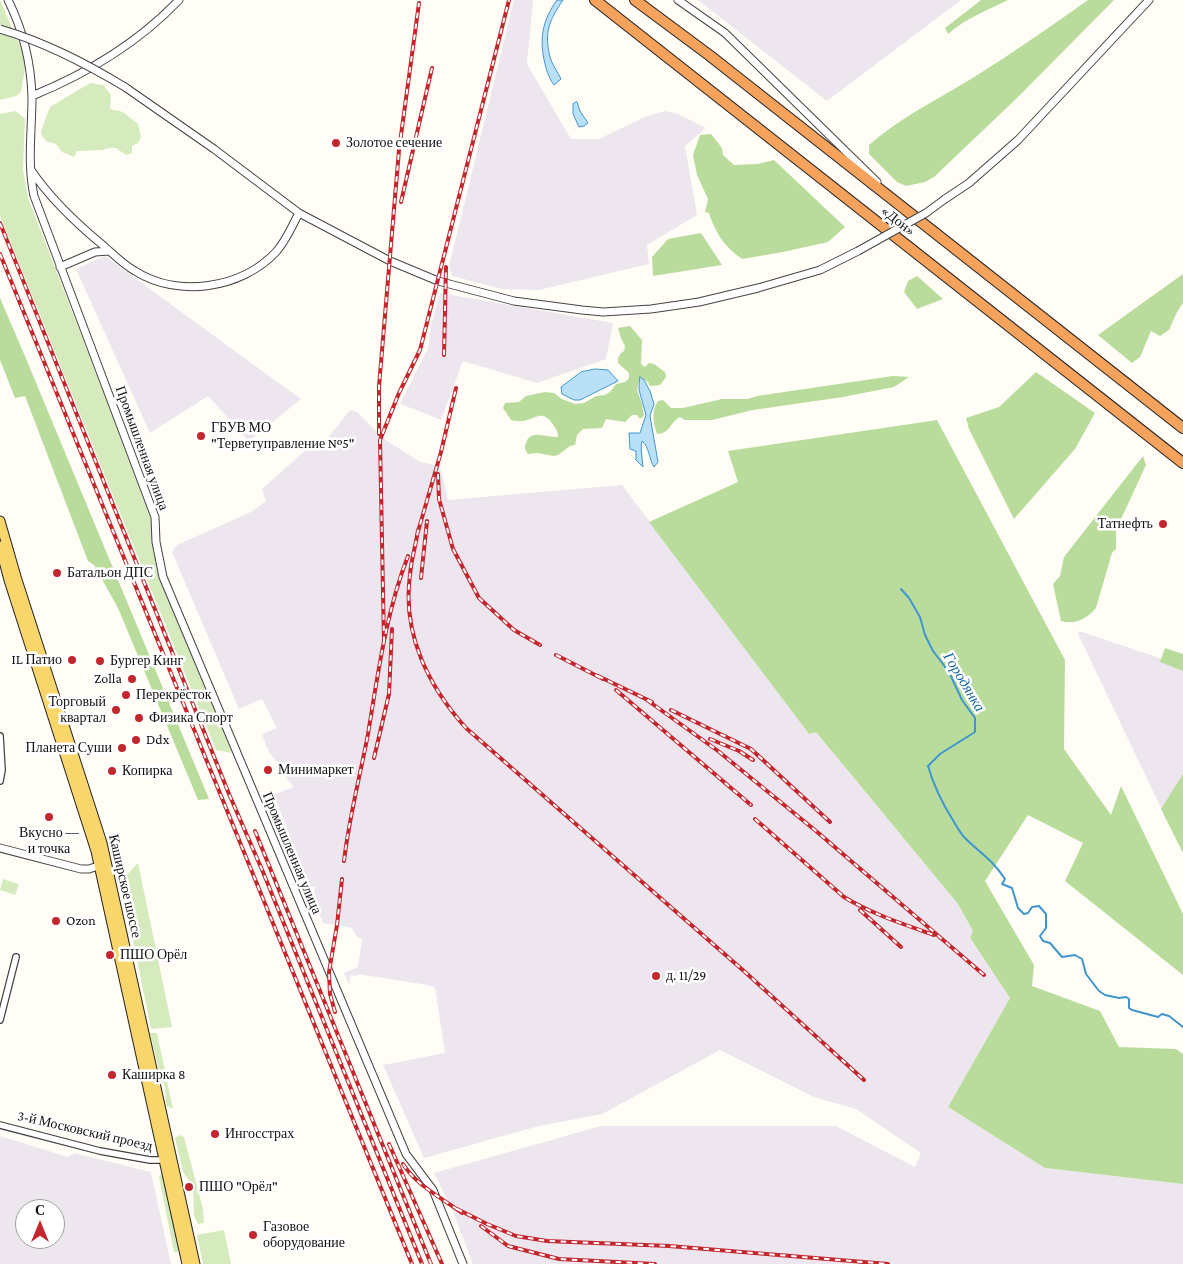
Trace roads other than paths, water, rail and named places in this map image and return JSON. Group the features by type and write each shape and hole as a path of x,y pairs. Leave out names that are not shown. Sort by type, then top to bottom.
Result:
{"highway":[{"name":"«Дон»","path":"595,0 1183,463"},
{"name":"«Дон»","path":"635,0 709,54 1183,428"}],"main road":[{"name":"Каширское шоссе","path":"0,521 17,580 89,799 187,1264"},
{"name":"Каширское шоссе","path":"0,546 12,589 103,865 195,1264"}],"street":[{"name":"Промышленная улица","path":"8,0 16,16 27,53 32,96 30,167 34,196 155,517 156,542 163,576 406,1154 433,1190 463,1264"},
{"path":"32,96 96,66 126,46 179,0"},
{"path":"678,0 725,33 902,207"},
{"path":"0,29 31,39 96,69 126,87 199,138 299,212 390,261 438,281 514,300 582,310 626,311 699,302 758,288 820,270 926,214 969,183 1018,140 1149,0"},
{"path":"30,167 52,198 109,251 135,272 158,281 178,285 198,287 214,285 231,281 249,273 276,252 299,212"},
{"path":"60,267 95,252 109,251"},
{"path":"0,736 2,770 0,781"},
{"path":"0,849 81,870 103,865"},
{"path":"0,1020 16,957"},
{"name":"3-й Московский проезд","path":"0,1125 100,1151 150,1160 164,1160"}],"water":[{"path":"557,0 563,0 554,14 548,34 548,48 551,60 561,79 554,85 548,75 545,64 542,38 548,15"},
{"path":"577,102 580,111 588,123 579,127 573,114 573,104"},
{"path":"595,369 608,370 618,381 580,400 574,400 562,394 561,387 581,372"},
{"path":"640,377 644,380 650,391 654,404 650,416 658,462 654,467 646,446 642,441 643,467 636,460 636,451 630,449 629,433 640,433 646,415 639,390"}],"waterway":[{"name":"Городянка","path":"901,589 909,598 920,617 925,635 933,651 949,672 962,700 975,718 975,732 940,754 928,766 939,795 959,830 1000,872 1005,879 1002,884 1012,888 1018,908 1024,914 1028,913 1032,907 1039,906 1046,914 1046,928 1040,936 1043,941 1050,943 1062,957 1075,955 1082,959 1086,974 1099,991 1105,995 1119,998 1126,997 1129,999 1129,1008 1132,1010 1158,1017 1162,1014 1169,1016 1183,1027"}],"railway":[{"path":"384,642 380,440 399,393 420,350 509,0"},
{"path":"379,434 379,386 399,150 419,3"},
{"path":"401,202 432,68"},
{"path":"0,223 229,794 263,872 422,1264"},
{"path":"0,254 412,1264"},
{"path":"444,355 446,267"},
{"path":"417,535 441,452 456,388"},
{"path":"438,474 439,499 453,549 479,598 514,630 540,645"},
{"path":"421,578 427,521"},
{"path":"418,530 411,564 410,617 414,638 429,676 452,712 466,728 745,972 864,1080"},
{"path":"344,861 388,621 408,556"},
{"path":"374,758 389,694 392,629"},
{"path":"556,655 603,679"},
{"path":"598,676 652,702"},
{"path":"616,690 751,805"},
{"path":"647,700 718,751 816,831 984,975"},
{"path":"671,710 751,749 830,822"},
{"path":"710,739 739,751 753,760"},
{"path":"755,819 844,897 877,914 934,935"},
{"path":"255,831 431,1264"},
{"path":"335,1012 330,994 329,972 342,879"},
{"path":"860,910 901,947"},
{"path":"389,1144 442,1264"},
{"path":"403,1164 415,1179 462,1213"},
{"path":"457,1209 516,1236 547,1241 669,1246 888,1264"},
{"path":"481,1226 508,1246 559,1259 655,1264"}],"place":[{"name":"Золотое сечение","path":"336,143"},
{"name":"ГБУВ МО \"Терветуправление №5\"","path":"201,436"},
{"name":"Татнефть","path":"1163,524"},
{"name":"Батальон ДПС","path":"57,573"},
{"name":"IL Патио","path":"72,660"},
{"name":"Бургер Кинг","path":"100,661"},
{"name":"Zolla","path":"132,679"},
{"name":"Перекрёсток","path":"126,695"},
{"name":"Торговый квартал","path":"116,710"},
{"name":"Физика Спорт","path":"139,718"},
{"name":"Ddx","path":"136,740"},
{"name":"Планета Суши","path":"122,748"},
{"name":"Минимаркет","path":"268,770"},
{"name":"Копирка","path":"112,771"},
{"name":"Вкусно — и точка","path":"49,817"},
{"name":"Ozon","path":"56,921"},
{"name":"ПШО Орёл","path":"110,955"},
{"name":"д. 11/29","path":"656,976"},
{"name":"Каширка 8","path":"112,1075"},
{"name":"Ингосстрах","path":"215,1134"},
{"name":"ПШО \"Орёл\"","path":"189,1187"},
{"name":"Газовое оборудование","path":"253,1235"}]}
